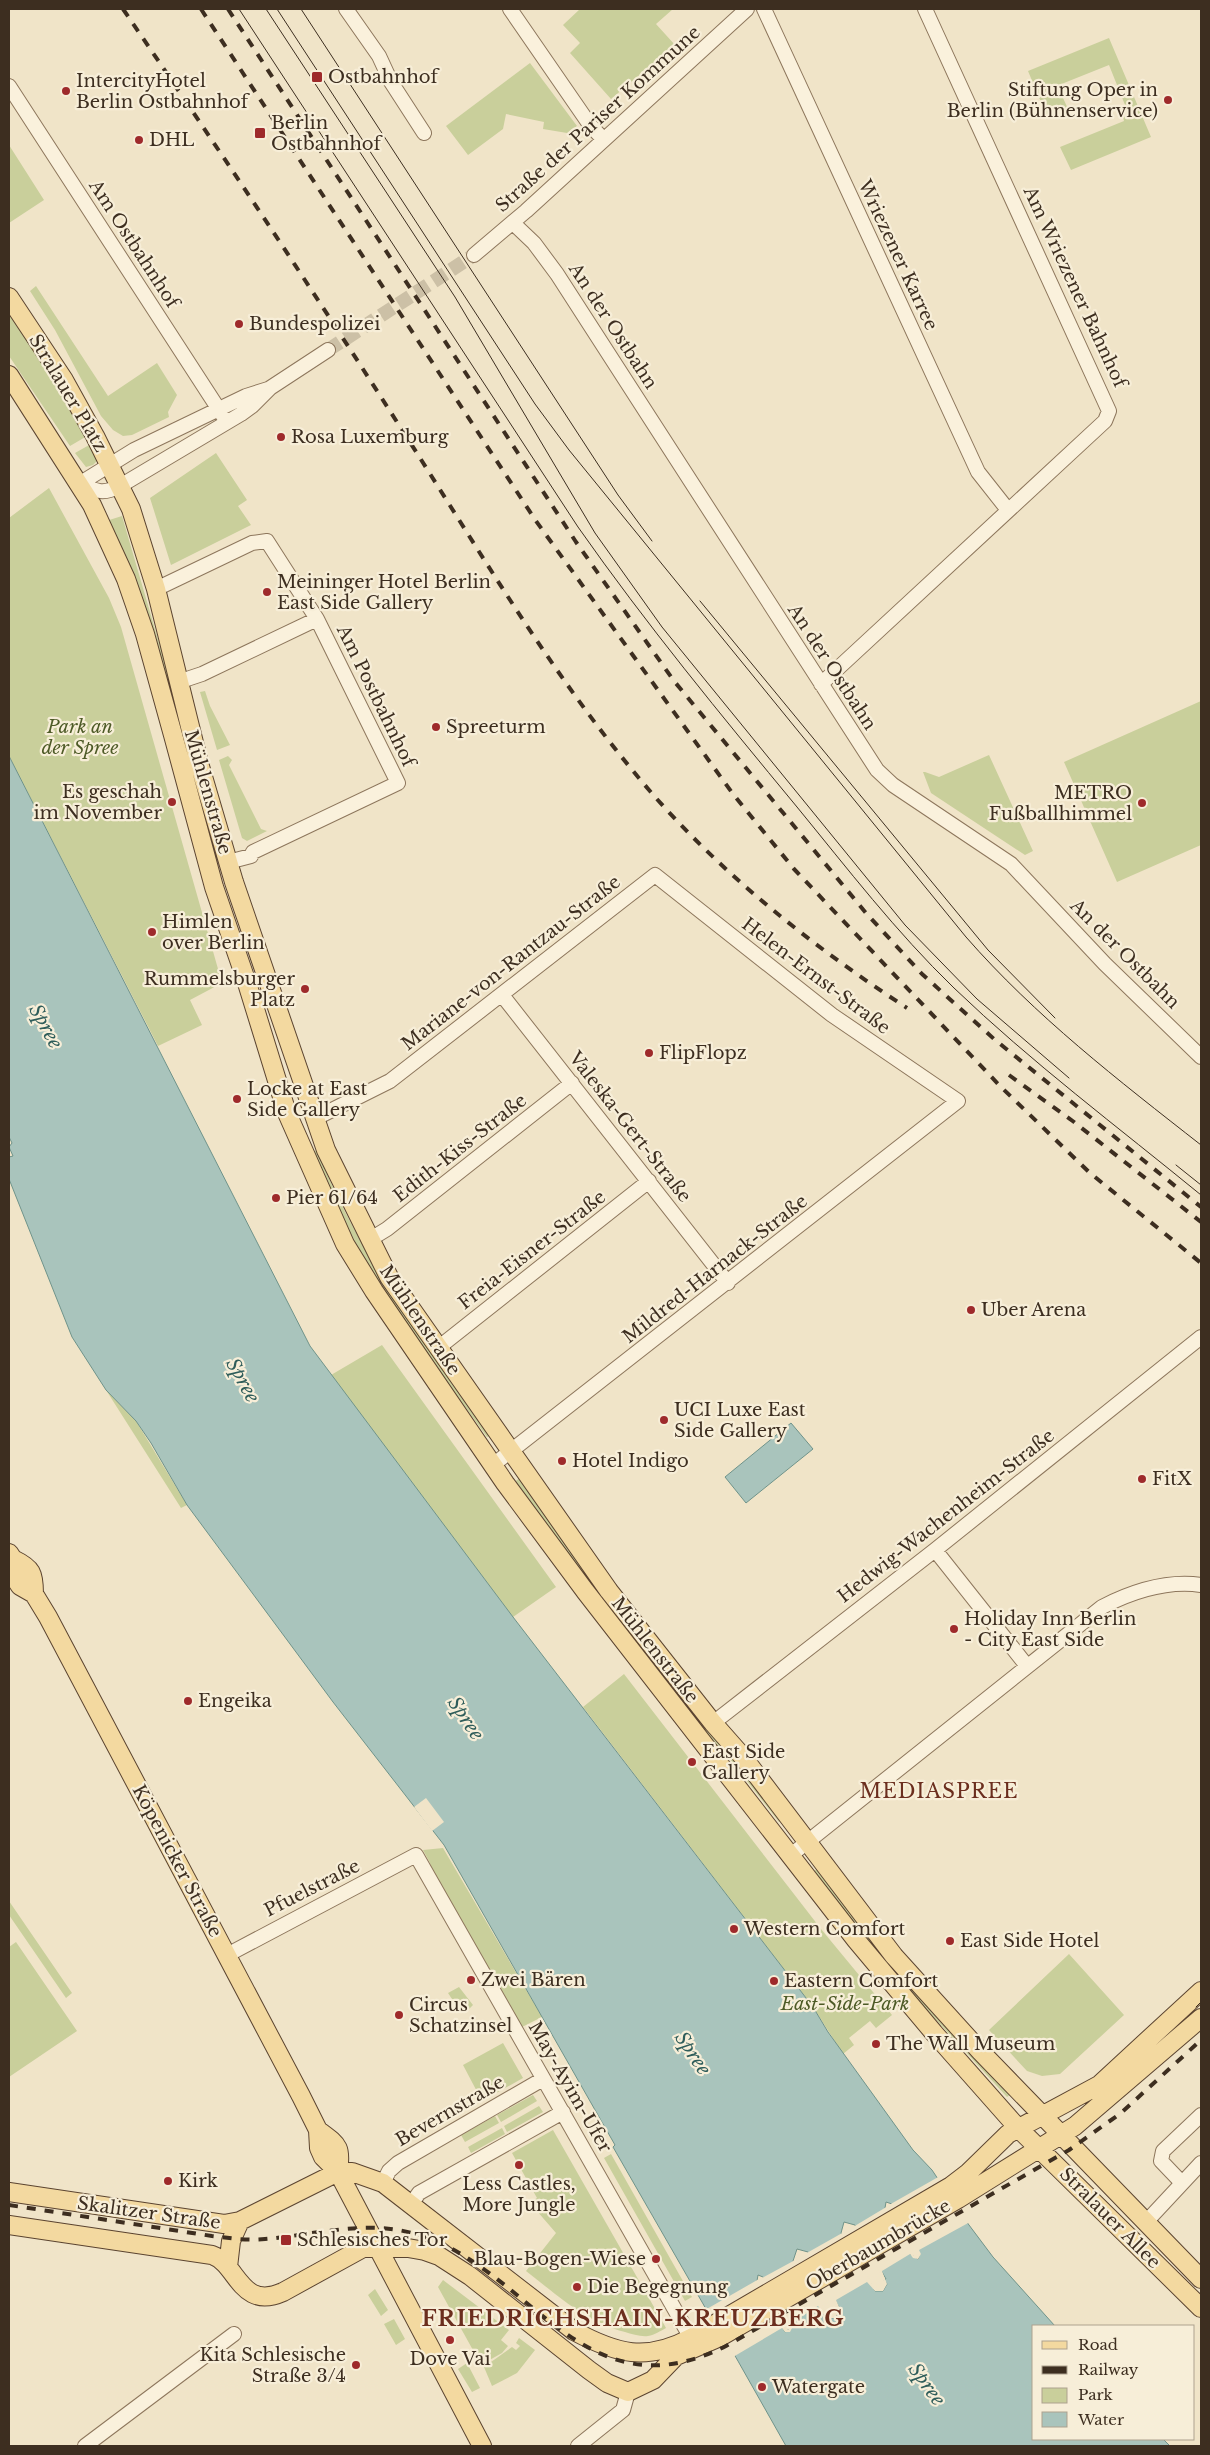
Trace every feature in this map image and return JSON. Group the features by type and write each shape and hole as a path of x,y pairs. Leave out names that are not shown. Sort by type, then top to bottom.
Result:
{"main road":[{"name":"Stralauer Platz","path":"9,298 64,380 110,464"},
{"path":"9,375 79,484"},
{"name":"Mühlenstraße","path":"110,464 131,509 156,589 178,682 228,862 326,1150 389,1277 613,1596 713,1723 743,1757 894,1956 980,2051 1062,2134"},
{"name":"Mühlenstraße","path":"79,484 114,551 135,604 224,922 247,983 292,1127 355,1260 407,1340 493,1465 585,1591 830,1907 919,2016 1018,2128"},
{"path":"208,866 228,862"},
{"path":"292,1127 316,1118"},
{"name":"Köpenicker Straße","path":"10,1558 13,1575 20,1586 34,1594 227,1955 318,2130 319,2148 323,2156 338,2172 482,2446"},
{"path":"955,2192 968,2173 1001,2140 1018,2128 1099,2085 1201,1991"},
{"path":"955,2192 1021,2159 1062,2134 1100,2106 1169,2043 1201,2018"},
{"name":"Stralauer Allee","path":"1018,2128 1201,2308"},
{"name":"Stralauer Allee","path":"1062,2134 1201,2279"},
{"path":"338,2172 352,2172 383,2184 574,2331 596,2343 635,2353 648,2353 695,2342"},
{"name":"Skalitzer Straße","path":"9,2192 214,2223 240,2222 338,2172"},
{"name":"Oberbaumbrücke","path":"695,2342 955,2192"},
{"path":"228,2267 230,2241 240,2222"},
{"name":"Skalitzer Straße","path":"9,2225 212,2255 221,2259 243,2287 256,2294 277,2294 350,2253 363,2248 376,2247"},
{"path":"376,2247 408,2248 425,2252 452,2263 589,2370 607,2383 628,2392 653,2380 676,2356 695,2342"}],"street":[{"path":"346,9 379,56 391,82 424,133"},
{"path":"510,9 590,125 604,140"},
{"name":"Straße der Pariser Kommune","path":"474,255 513,223 747,9"},
{"name":"Wriezener Karree","path":"764,9 978,472 1008,510"},
{"name":"Am Wriezener Bahnhof","path":"821,684 1108,416 1109,407 925,9"},
{"name":"Am Ostbahnhof","path":"9,86 223,416"},
{"name":"An der Ostbahn","path":"513,223 534,243 558,274 881,775 1011,864 1106,964 1201,1057"},
{"path":"79,484 134,450 252,406 270,388 328,350"},
{"path":"79,484 96,491 109,492 223,416"},
{"name":"Am Postbahnhof","path":"156,589 252,543 267,541 317,618 398,783 253,852 251,856 228,862"},
{"name":"Am Postbahnhof","path":"178,682 202,674 317,618"},
{"name":"Mariane-von-Rantzau-Straße","path":"316,1118 390,1081 655,875"},
{"name":"Helen-Ernst-Straße","path":"655,875 826,1012 958,1101"},
{"name":"Valeska-Gert-Straße","path":"502,995 728,1283"},
{"name":"Edith-Kiss-Straße","path":"369,1240 388,1229 572,1083"},
{"name":"Mildred-Harnack-Straße","path":"493,1465 728,1283 958,1101"},
{"name":"Freia-Eisner-Straße","path":"438,1348 649,1181"},
{"name":"Hedwig-Wachenheim-Straße","path":"713,1723 935,1550 1201,1337"},
{"path":"935,1550 1027,1666"},
{"path":"791,1855 1096,1611 1115,1600 1154,1587 1184,1584 1201,1585"},
{"name":"Pfuelstraße","path":"227,1955 416,1855"},
{"name":"May-Ayim-Ufer","path":"416,1855 543,2080 695,2342"},
{"name":"Bevernstraße","path":"383,2184 389,2170 398,2163 543,2080"},
{"path":"411,2204 419,2193 562,2112"},
{"path":"1182,2183 1162,2161 1162,2151 1201,2116"},
{"path":"1146,2222 1201,2163"},
{"path":"86,2446 234,2334"},
{"path":"578,2446 623,2410 628,2392"}],"green space":[{"path":"580,9 673,9 656,24 675,45 611,99 570,53 580,43 563,25"},
{"path":"1109,38 1151,137 1071,170 1060,147 1124,121 1123,117 1129,115 1109,65 1049,89 1051,93 1059,89 1068,109 1046,114 1028,71"},
{"path":"530,63 577,126 567,133 543,129 544,122 506,114 503,129 468,155 446,126"},
{"path":"9,145 44,200 9,223"},
{"path":"36,286 108,396 157,363 177,395 168,412 169,417 132,435 123,436 113,430 101,416 55,330 30,291"},
{"path":"9,311 69,403 87,436 70,446 9,356"},
{"path":"91,444 97,461 93,465 86,467 75,453"},
{"path":"216,453 247,500 238,506 251,525 171,565 150,498"},
{"name":"Park an der Spree","path":"49,488 109,598 121,627 222,983 190,1000 202,1025 158,1046 9,756 9,518"},
{"path":"122,516 217,842 212,843 197,790 106,521"},
{"path":"205,691 210,706 230,745 217,750 200,692"},
{"name":"METRO Fußballhimmel","path":"1201,701 1201,845 1117,882 1064,762"},
{"path":"989,755 1033,851 1025,855 931,793 923,772 939,777"},
{"path":"228,756 232,760 229,765 261,829 267,831 247,841 242,838 219,760"},
{"path":"317,1150 352,1226 373,1262 418,1332 491,1435 487,1437 380,1290 353,1243 310,1153"},
{"path":"382,1345 556,1587 513,1617 331,1375"},
{"path":"106,1390 136,1421 187,1505 181,1508"},
{"path":"520,1478 588,1573 583,1576 514,1482"},
{"path":"621,1616 783,1819 779,1822 726,1754 699,1725 616,1619"},
{"name":"East-Side-Park","path":"624,1674 821,1929 892,2015 876,2028 870,2021 849,2038 854,2045 843,2054 813,2007 583,1707"},
{"path":"443,1848 542,2017 522,2027 433,1876 430,1863 423,1850"},
{"path":"818,1868 1013,2093 1007,2097 885,1964 812,1873"},
{"path":"9,1901 72,1993 66,1998 9,1915"},
{"path":"16,1942 77,2031 9,2077 9,1947"},
{"path":"1069,1954 1124,2015 1060,2074 1042,2076 1027,2071 989,2030"},
{"path":"459,1987 473,2005 468,2010 456,2005 448,1993"},
{"path":"503,2043 523,2078 482,2101 463,2065"},
{"path":"533,2095 537,2101 501,2122 497,2115"},
{"path":"539,2106 543,2112 507,2132 504,2126"},
{"path":"495,2116 499,2123 465,2142 461,2135"},
{"path":"502,2128 505,2134 471,2153 468,2147"},
{"path":"553,2130 666,2328 653,2335 639,2336 597,2322 573,2307 526,2271 556,2233 530,2203 537,2198 512,2153"},
{"path":"611,2154 692,2297 685,2301 604,2158"},
{"path":"443,2280 509,2330 501,2340 508,2346 502,2353 486,2362 484,2359 479,2361 438,2287"},
{"path":"375,2289 388,2310 381,2316 368,2295"},
{"path":"394,2319 405,2339 396,2345 384,2324"},
{"path":"519,2338 535,2350 517,2373 492,2386 484,2367 512,2347 516,2350 520,2346 516,2343"},
{"path":"467,2363 480,2388 472,2392 458,2369"}],"water":[{"name":"Spree","path":"9,756 310,1346 513,1617 813,2007 828,2032 913,2150 932,2170 993,2257 1054,2325 1032,2325 1032,2440 1164,2440 1170,2446 786,2446 708,2308 706,2309 613,2147 615,2145 444,1845 333,1702 187,1505 136,1421 106,1390 72,1337 9,1179 9,1157 13,1156 9,1147 12,1143 9,1137","holes":["886,2202 892,2204 920,2254 918,2259 910,2254 885,2208","844,2222 855,2225 886,2279 884,2280 887,2284 883,2291 875,2291 841,2233","797,2249 808,2252 840,2309 835,2318 826,2318 793,2261","758,2275 763,2277 792,2327 785,2332 757,2281"]},
{"path":"791,1423 813,1449 746,1503 725,1477"}],"pier":[{"path":"426,1798 444,1822 432,1831 414,1807"},
{"path":"940,2176 970,2222 919,2250 921,2254 918,2259 913,2258 910,2254 882,2271 887,2284 883,2291 875,2291 867,2282 836,2300 840,2309 835,2318 826,2318 818,2306 790,2324 792,2328 790,2332 785,2332 782,2328 733,2357 705,2310 759,2279 784,2327 788,2330 789,2328 760,2279 797,2259 828,2316 833,2316 837,2309 805,2254 844,2232 872,2284 876,2288 882,2288 884,2284 883,2278 853,2227 888,2206 914,2256 917,2256 918,2254 889,2205"}],"tunnel":[{"path":"328,350 474,255"}],"tram line":[{"path":"239,9 578,527 630,599 712,704 872,899 933,967 1013,1042 1201,1195"},
{"path":"266,9 455,297 595,533 662,627 905,925 977,999 1069,1078"},
{"path":"277,9 535,404 569,450 966,937 1020,994 1078,1046 1201,1145"},
{"path":"301,9 618,495 652,541"},
{"path":"700,601 988,950 1055,1018"},
{"path":"1176,1165 1201,1185"},
{"path":"1196,2007 1201,2002"}],"railway":[{"path":"123,9 330,318 520,615 585,709 620,754 656,798 684,828 743,885 806,937 907,1008"},
{"path":"201,9 536,521 733,794 794,869 1001,1087 1090,1173 1201,1263"},
{"path":"228,9 576,542 674,681 866,913 922,974 994,1039 1201,1207"},
{"path":"1009,1075 1074,1122 1201,1222"},
{"path":"9,2205 212,2236 252,2240 357,2228 394,2229 412,2233 453,2250 490,2274 559,2328 594,2350 632,2364 676,2363 726,2346 1069,2150 1121,2113 1201,2040"}],"place":[{"name":"Ostbahnhof","path":"317,77"},
{"name":"IntercityHotel Berlin Ostbahnhof","path":"66,91"},
{"name":"Stiftung Oper in Berlin (Bühnenservice)","path":"1168,100"},
{"name":"Berlin Ostbahnhof","path":"260,133"},
{"name":"DHL","path":"139,140"},
{"name":"Bundespolizei","path":"239,324"},
{"name":"Rosa Luxemburg","path":"281,437"},
{"name":"Meininger Hotel Berlin East Side Gallery","path":"267,592"},
{"name":"Spreeturm","path":"436,727"},
{"name":"Es geschah im November","path":"172,802"},
{"name":"METRO Fußballhimmel","path":"1142,803"},
{"name":"Himlen over Berlin","path":"152,932"},
{"name":"Rummelsburger Platz","path":"305,989"},
{"name":"FlipFlopz","path":"649,1053"},
{"name":"Locke at East Side Gallery","path":"237,1099"},
{"name":"Pier 61/64","path":"276,1198"},
{"name":"Uber Arena","path":"971,1310"},
{"name":"UCI Luxe East Side Gallery","path":"664,1420"},
{"name":"Hotel Indigo","path":"562,1461"},
{"name":"FitX","path":"1142,1479"},
{"name":"Holiday Inn Berlin - City East Side","path":"954,1629"},
{"name":"Engeika","path":"188,1701"},
{"name":"East Side Gallery","path":"692,1762"},
{"name":"Western Comfort","path":"734,1929"},
{"name":"East Side Hotel","path":"950,1941"},
{"name":"Zwei Bären","path":"471,1980"},
{"name":"Eastern Comfort","path":"774,1981"},
{"name":"Circus Schatzinsel","path":"399,2015"},
{"name":"The Wall Museum","path":"876,2044"},
{"name":"Less Castles, More Jungle","path":"519,2165"},
{"name":"Kirk","path":"168,2181"},
{"name":"Schlesisches Tor","path":"286,2240"},
{"name":"Blau-Bogen-Wiese","path":"656,2259"},
{"name":"Die Begegnung","path":"577,2287"},
{"name":"Dove Vai","path":"450,2340"},
{"name":"Kita Schlesische Straße 3/4","path":"356,2365"},
{"name":"Watergate","path":"762,2387"}],"district":[{"name":"MEDIASPREE","path":"939,1791"},
{"name":"FRIEDRICHSHAIN-KREUZBERG","path":"633,2318"}]}
